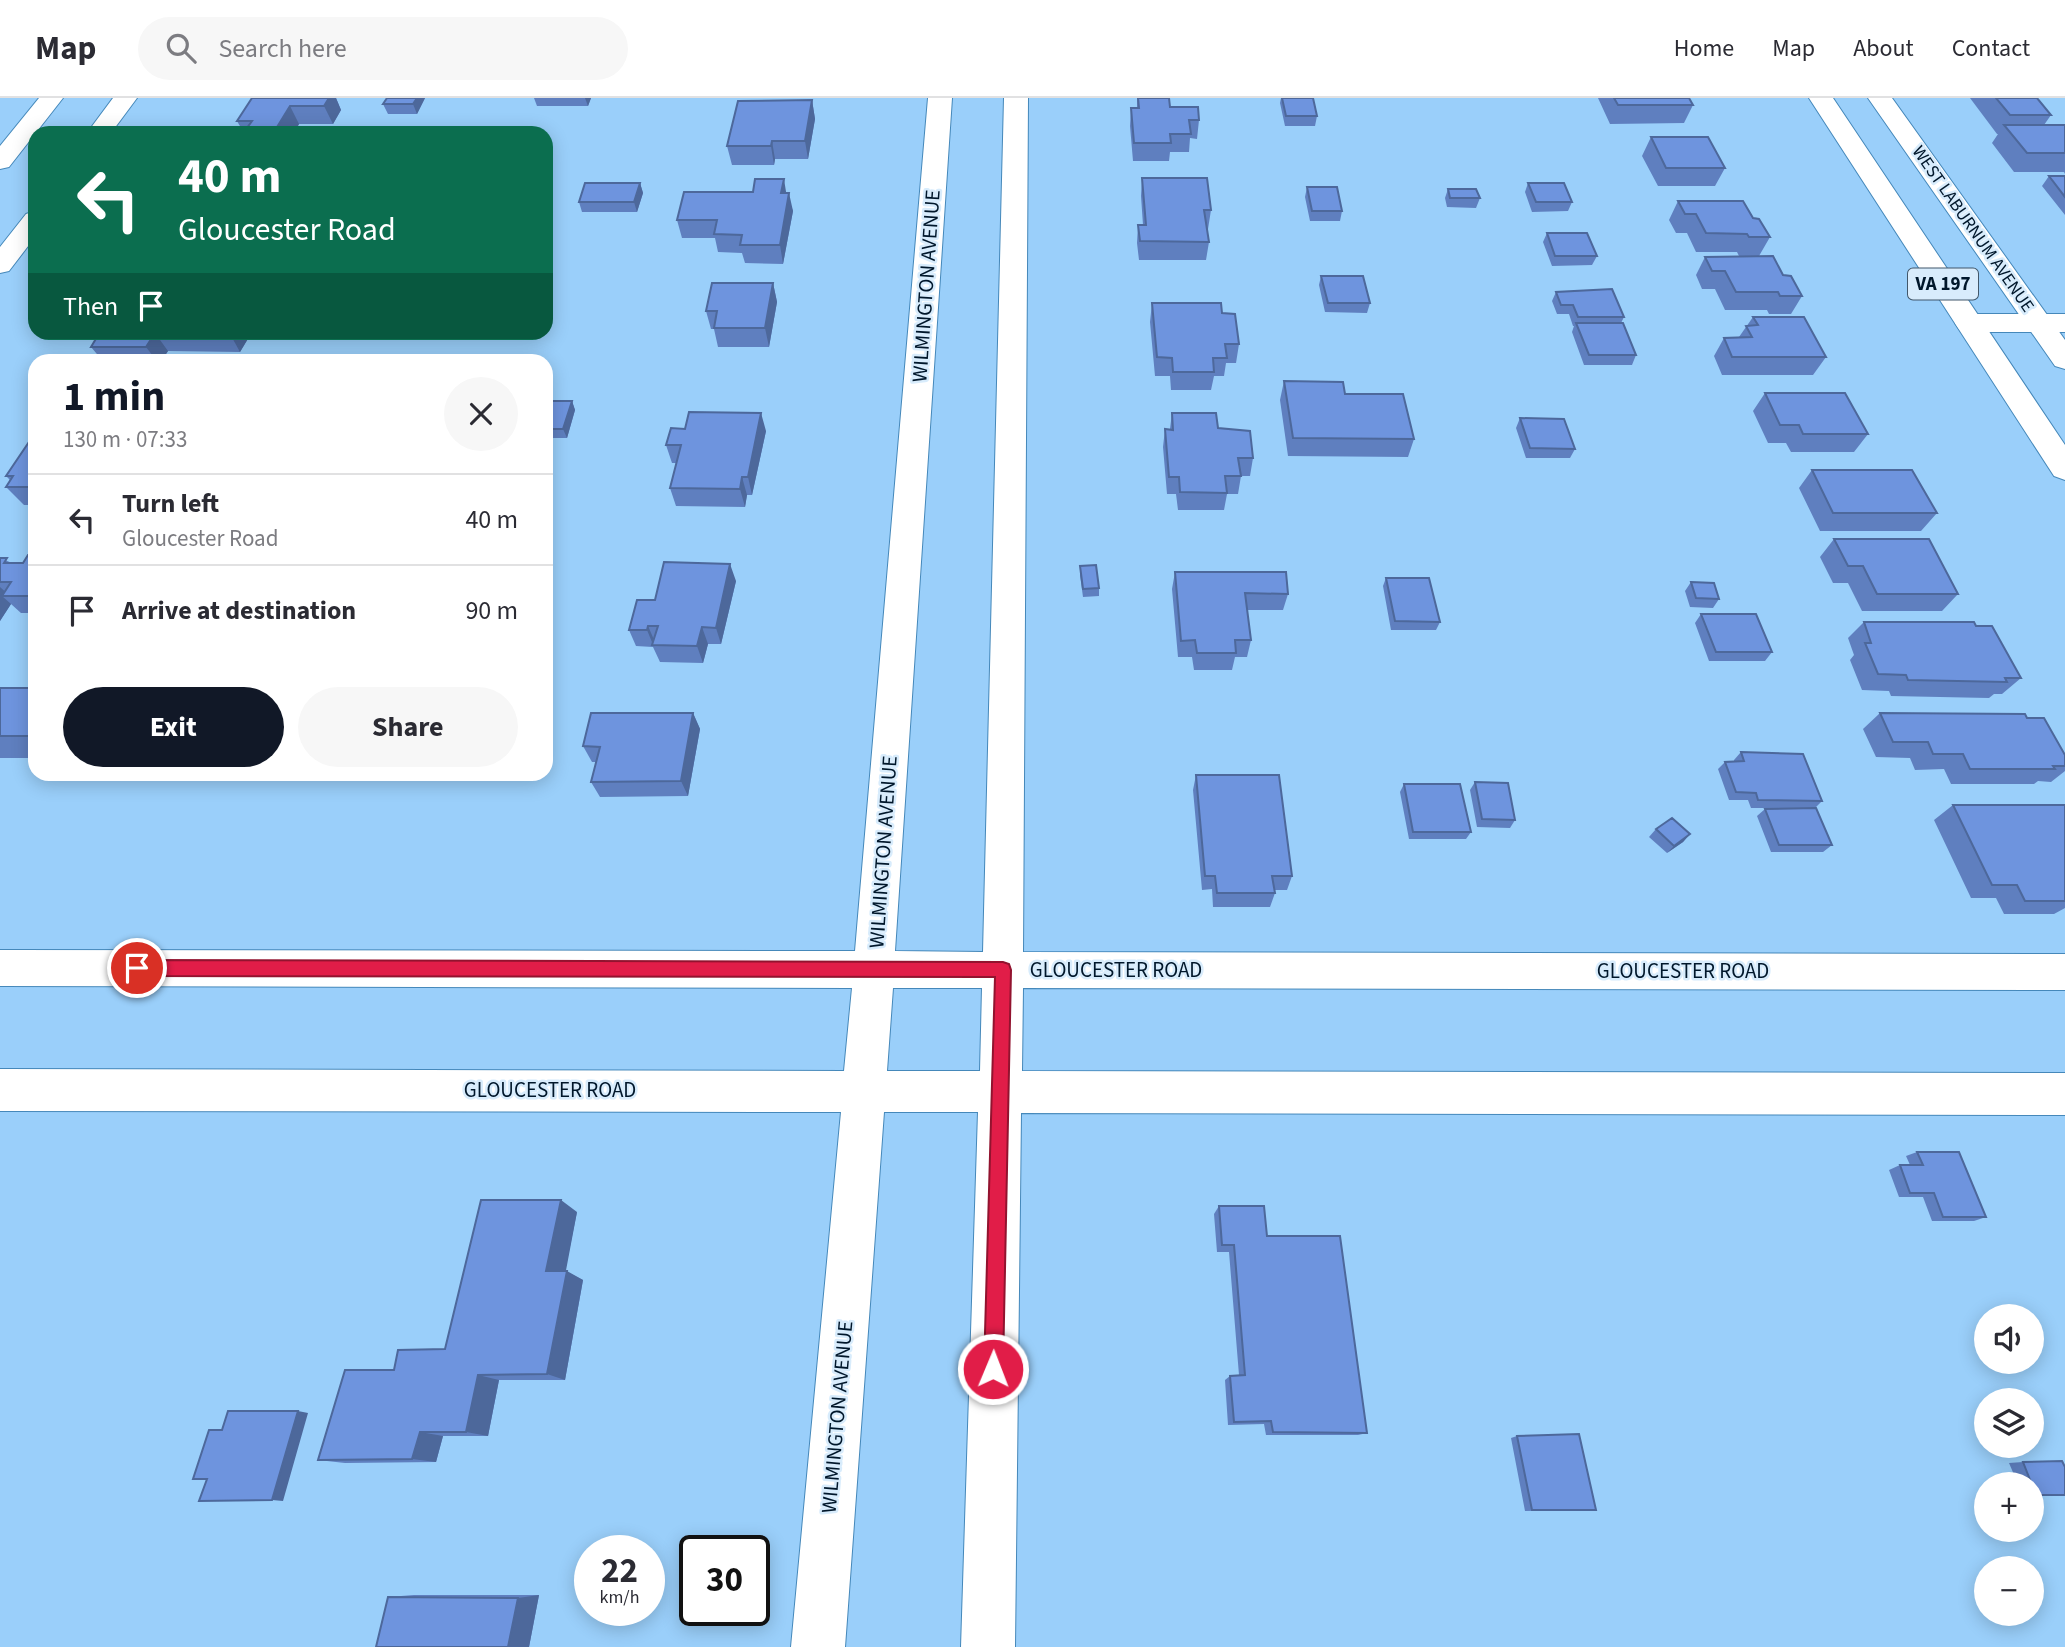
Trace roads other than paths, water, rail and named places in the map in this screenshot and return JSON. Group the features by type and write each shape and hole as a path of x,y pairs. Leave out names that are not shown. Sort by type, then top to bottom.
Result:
{"street":[{"path":"29,126 51,98"},
{"path":"104,126 125,98"},
{"name":"WILMINGTON AVENUE","path":"818,1647 874,968 940,98"},
{"path":"988,1647 1003,970 1016,98"},
{"name":"VA 197","path":"1821,98 2065,469"},
{"name":"WEST LABURNUM AVENUE","path":"1880,98 2052,323 2065,360"},
{"path":"0,162 28,127"},
{"path":"0,265 28,228"},
{"path":"1969,323 2052,323"},
{"name":"GLOUCESTER ROAD","path":"0,968 2065,972"},
{"name":"GLOUCESTER ROAD","path":"0,1090 2065,1094"}]}
